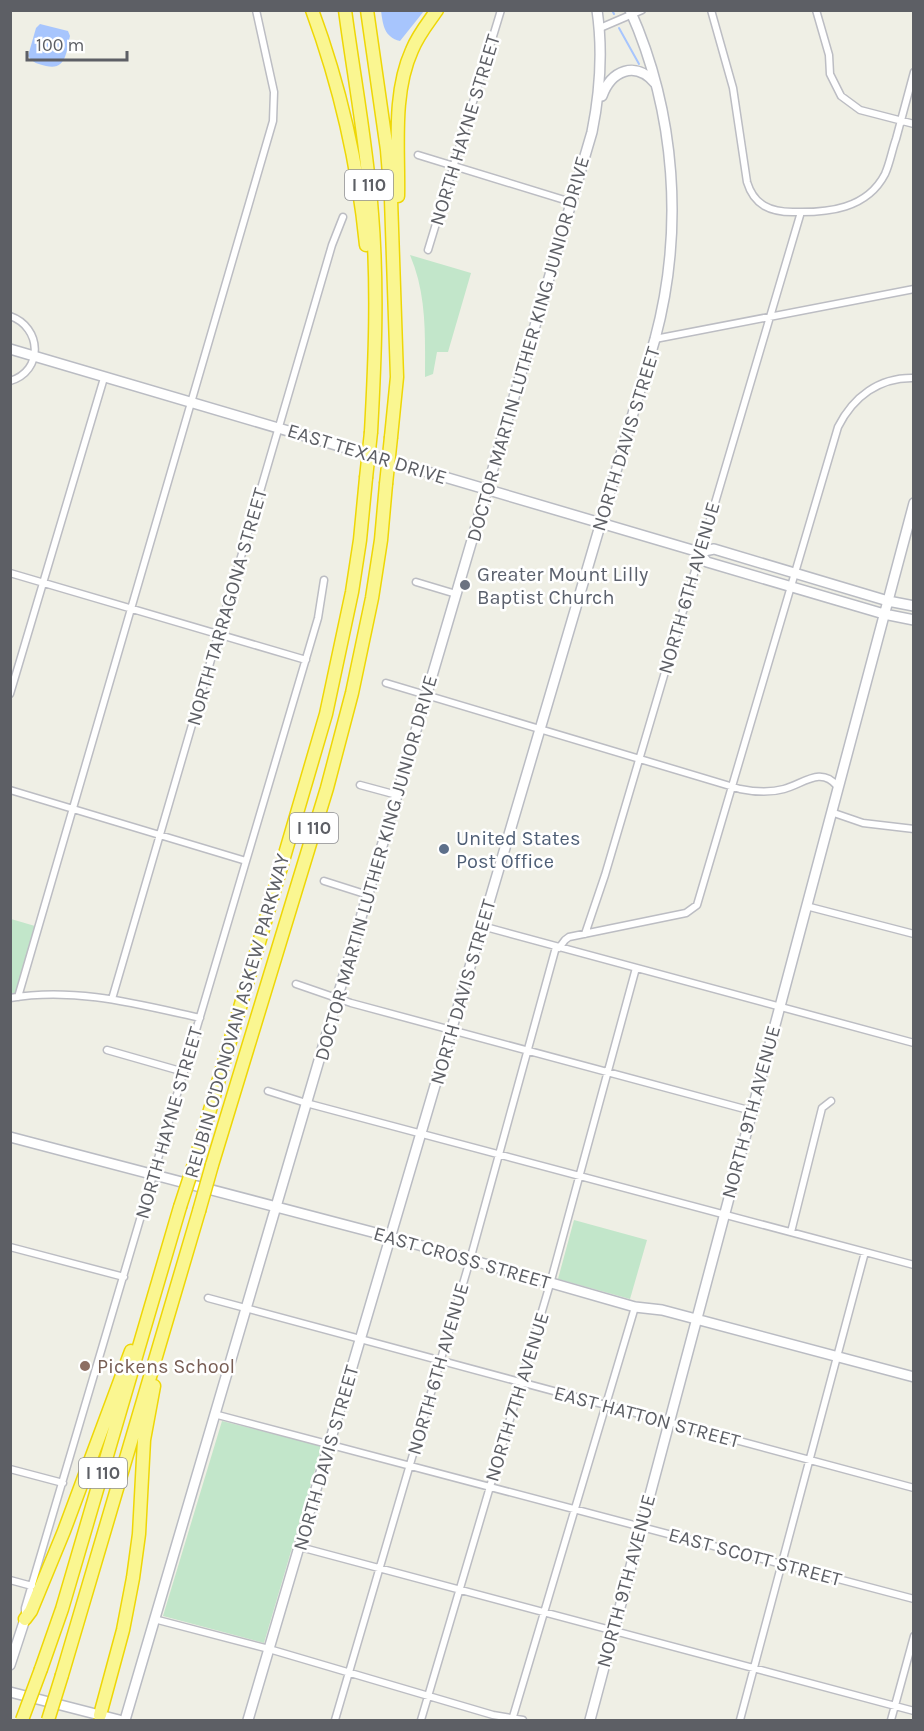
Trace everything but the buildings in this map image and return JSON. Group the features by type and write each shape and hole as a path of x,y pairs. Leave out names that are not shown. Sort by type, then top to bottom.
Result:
{"highway":[{"path":"312,10 333,71 359,187 366,246 374,360"},
{"name":"REUBIN O'DONOVAN ASKEW PARKWAY","path":"22,1720 63,1609 326,714 352,592 360,540 371,432 376,310 368,164 345,10"},
{"name":"REUBIN O'DONOVAN ASKEW PARKWAY","path":"48,1720 212,1165 327,788 352,693 372,598 381,540 397,377 392,221 387,150 367,10"},
{"path":"392,221 398,199 399,104 404,72 419,37 437,10"},
{"path":"25,1619 31,1611 64,1531 160,1274"},
{"path":"99,1718 123,1630 133,1578 139,1534 144,1440 156,1379 155,1360"}],"main road":[{"name":"DOCTOR MARTIN LUTHER KING JUNIOR DRIVE","path":"125,1720 571,202 596,111 600,72 600,28 597,10"},
{"name":"NORTH DAVIS STREET","path":"248,1720 656,339 668,278 672,224 670,163 656,85 631,12"},
{"path":"596,111 609,80 621,72 641,72 656,85"},
{"name":"EAST TEXAR DRIVE","path":"10,349 699,552 714,549 888,601 914,606"},
{"name":"NORTH 9TH AVENUE","path":"590,1720 914,503"},
{"name":"EAST TEXAR DRIVE","path":"699,552 707,562 884,614 914,620"},
{"name":"EAST CROSS STREET","path":"10,1137 391,1237 635,1307 662,1310 914,1377"},
{"name":"NORTH HAYNE STREET","path":"10,1665 25,1619"},
{"path":"10,1692 99,1718 119,1720"}],"street":[{"path":"18,996 273,121 274,92 256,10"},
{"name":"NORTH HAYNE STREET","path":"428,250 501,10"},
{"path":"600,28 631,12 642,10"},
{"path":"711,10 727,60 733,88 749,190 759,203 771,210 831,211 854,204 870,193 878,185 888,166 914,72"},
{"path":"816,10 827,49 830,74 841,96 860,110 914,124"},
{"path":"418,155 571,202"},
{"name":"NORTH 6TH AVENUE","path":"585,934 605,875 801,212"},
{"name":"NORTH TARRAGONA STREET","path":"112,999 332,246 343,217"},
{"path":"656,339 914,289"},
{"path":"10,316 23,322 35,343 34,356 21,376 10,381"},
{"path":"10,694 104,378"},
{"path":"557,947 565,940 585,934 686,913 697,905 838,427 843,416 858,398 874,387 897,379 914,378"},
{"path":"10,573 306,660"},
{"name":"NORTH HAYNE STREET","path":"25,1619 25,1608 306,660 318,618 324,580"},
{"path":"416,582 456,594"},
{"path":"386,683 748,790 775,791 818,776 830,779 837,786"},
{"path":"360,785 397,795"},
{"path":"10,790 246,861"},
{"path":"831,812 863,823 914,829"},
{"path":"324,881 368,895"},
{"path":"806,906 914,934"},
{"path":"482,926 914,1043"},
{"name":"NORTH 6TH AVENUE","path":"335,1720 470,1260 557,947"},
{"name":"NORTH 7TH AVENUE","path":"421,1720 550,1284 636,968"},
{"path":"296,984 451,1030 752,1111"},
{"path":"10,998 78,995 112,999 200,1018"},
{"path":"107,1050 184,1072"},
{"path":"268,1091 914,1265"},
{"path":"790,1232 822,1108 831,1101"},
{"path":"10,1247 124,1277"},
{"path":"740,1720 865,1252"},
{"name":"EAST HATTON STREET","path":"208,1298 914,1488"},
{"path":"513,1719 635,1307"},
{"name":"EAST SCOTT STREET","path":"214,1414 914,1599"},
{"path":"10,1469 63,1483"},
{"path":"300,1547 914,1711"},
{"path":"10,1580 32,1586"},
{"path":"154,1619 269,1649 493,1715 523,1720"},
{"path":"891,1720 914,1636"}],"green space":[{"path":"410,255 471,273 448,352 437,352 433,374 425,377 425,330 422,300 416,270"},
{"path":"11,919 35,926 16,993 11,994"},
{"path":"574,1220 647,1240 630,1299 558,1279"},
{"path":"222,1421 322,1446 264,1643 163,1616"}],"water":[{"path":"381,10 424,11 400,41 387,33"},
{"path":"40,24 68,31 70,36 66,53 62,63 58,66 41,65 28,56 36,28"}],"waterway":[{"path":"612,10 614,14"},
{"path":"619,28 639,64"}],"place":[{"name":"Greater Mount Lilly Baptist Church","path":"465,585"},
{"name":"United States Post Office","path":"444,849"},
{"name":"Pickens School","path":"85,1366"}]}
